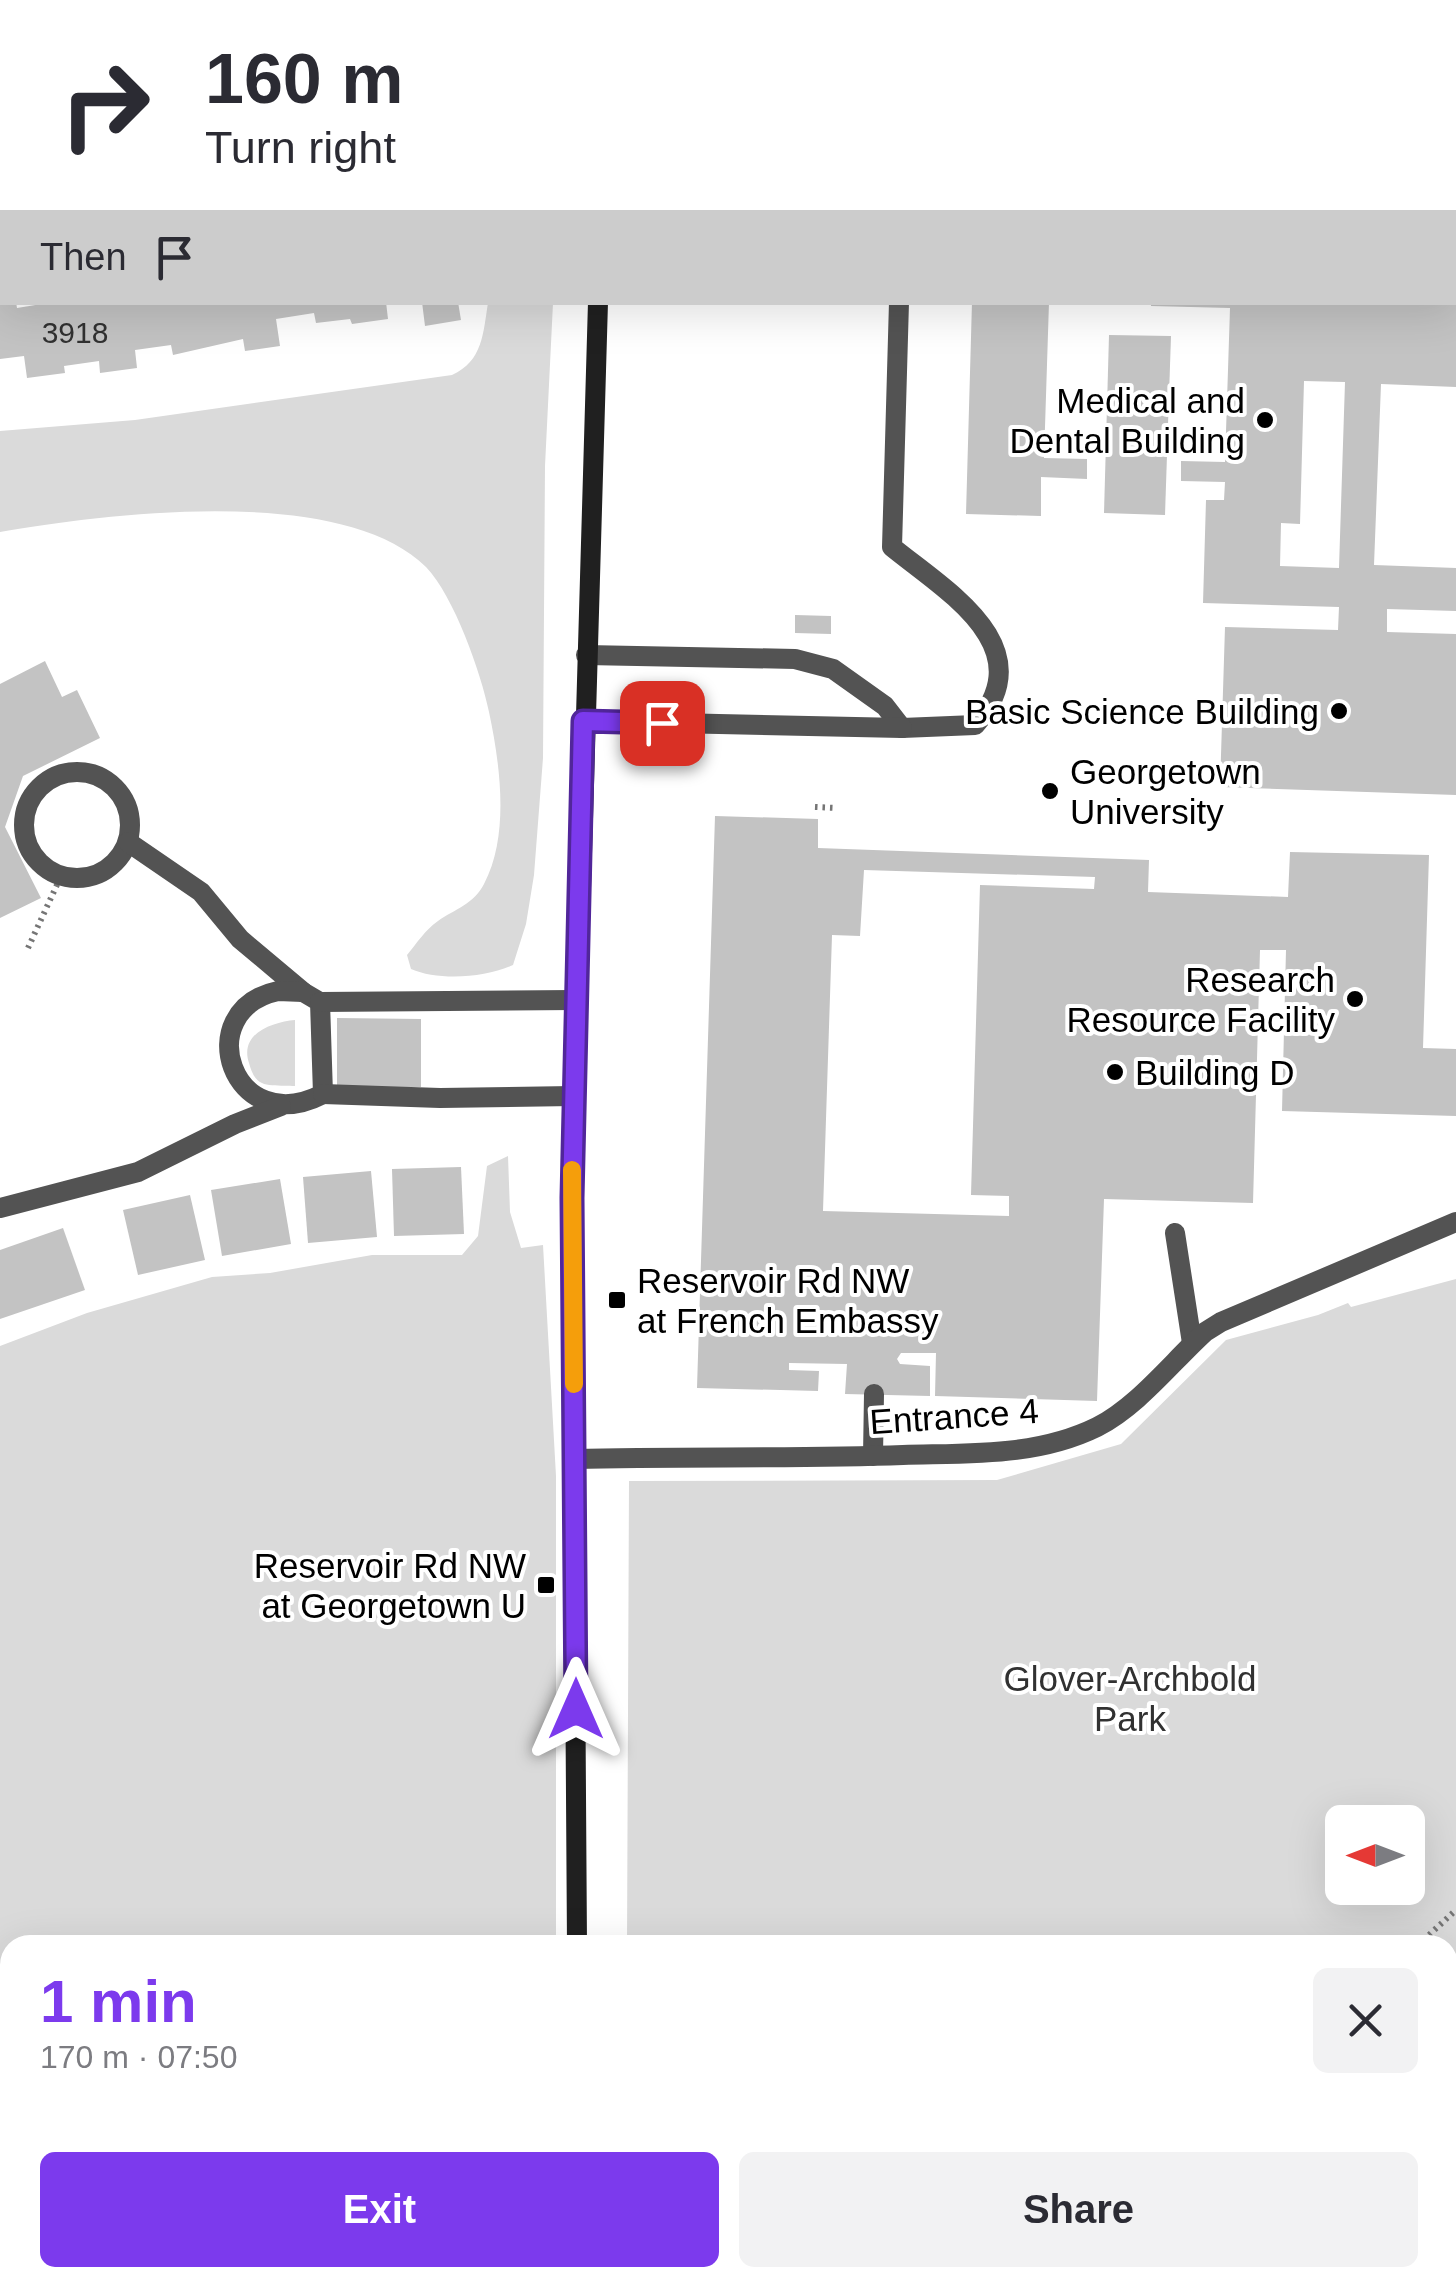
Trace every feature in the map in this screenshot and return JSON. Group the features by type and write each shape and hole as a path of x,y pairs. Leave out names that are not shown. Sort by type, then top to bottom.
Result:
{"main road":[{"path":"577,1935 573,1096 598,305"}],"street":[{"path":"583,721 902,728 976,724 988,711 998,681 996,649 980,618 892,547 899,305"},
{"path":"586,655 795,659 832,669 885,706 902,728"},
{"path":"61,773 94,773 110,782 122,796 129,814 128,842 105,871 88,878 61,876 45,868 32,854 24,837 24,813 45,782 61,773"},
{"path":"128,842 201,892 240,940 311,998 323,1094"},
{"path":"281,1106 262,1100 239,1082 228,1046 232,1026 243,1008 259,995 278,991 311,998 575,1000"},
{"path":"0,1208 138,1172 221,1130 281,1106 305,1104 323,1094 440,1098 573,1096"},
{"name":"Entrance 4","path":"575,1459 1018,1451 1068,1438 1114,1416 1192,1343 1238,1313 1456,1222"},
{"path":"1175,1233 1192,1343"},
{"path":"872,1456 874,1394"}],"path":[{"path":"815,807 836,808"},
{"path":"28,948 61,876"},
{"path":"1429,1935 1456,1910"}],"green space":[{"path":"488,305 553,305 545,466 543,758 534,875 526,924 513,965 489,973 448,976 411,969 407,955 429,928 470,901 484,884 497,844 499,776 480,677 447,596 426,567 388,541 340,524 283,514 160,513 0,532 0,431 135,420 452,375 470,362 483,335"},
{"path":"295,1020 295,1086 259,1082 247,1053 253,1037 277,1023"},
{"path":"508,1156 510,1212 521,1248 543,1245 556,1476 556,1935 0,1935 0,1346 87,1313 212,1277 270,1273 372,1255 462,1255 478,1236 487,1166"},
{"name":"Glover-Archbold Park","path":"1456,1279 1456,1935 627,1935 629,1481 997,1480 1121,1444 1226,1340 1348,1303 1351,1307"}],"building":[{"path":"0,305 386,305 388,319 352,324 350,319 316,323 314,313 276,319 280,346 245,351 243,339 173,355 171,345 135,350 137,368 100,373 99,361 64,366 65,373 27,378 24,356 0,359"},
{"path":"422,305 458,305 461,320 425,326"},
{"path":"972,305 1049,305 1044,458 1087,459 1087,479 1041,477 1041,516 966,514"},
{"path":"1151,305 1456,305 1456,387 1381,384 1374,565 1456,568 1456,611 1387,609 1387,632 1456,634 1456,795 1220,787 1225,627 1338,630 1339,607 1203,603 1206,500 1224,500 1225,482 1181,481 1181,461 1225,462 1230,308","holes":["1304,381 1345,382 1339,568 1280,566 1281,523 1300,524"]},
{"path":"1109,335 1171,336 1165,515 1104,513"},
{"path":"795,615 831,616 831,634 795,633"},
{"path":"45,661 62,697 77,690 100,738 23,776 5,827 41,898 0,918 0,684"},
{"path":"715,816 818,819 818,848 1149,860 1148,892 1288,897 1290,852 1429,855 1423,1048 1456,1049 1456,1116 1282,1111 1286,950 1260,950 1253,1203 1104,1199 1097,1401 935,1396 936,1353 901,1353 897,1359 900,1364 930,1366 930,1396 845,1394 847,1364 789,1363 789,1370 819,1371 818,1391 697,1388","holes":["864,870 1095,877 1094,889 980,885 971,1195 1009,1196 1009,1216 823,1211 832,935 860,936"]},
{"path":"337,1018 421,1019 421,1087 337,1087"},
{"path":"461,1167 464,1234 394,1236 392,1169"},
{"path":"371,1171 377,1237 308,1243 303,1177"},
{"path":"280,1179 291,1244 222,1256 211,1190"},
{"path":"190,1195 205,1260 138,1275 123,1210"},
{"path":"63,1228 85,1290 0,1319 0,1250"}],"slow traffic":[{"path":"572,1170 574,1384"}],"place":[{"name":"Medical and Dental Building","path":"1265,420"},
{"name":"Basic Science Building","path":"1339,711"},
{"name":"Georgetown University","path":"1050,791"},
{"name":"Research Resource Facility","path":"1355,999"},
{"name":"Building D","path":"1115,1072"},
{"name":"Reservoir Rd NW at French Embassy","path":"617,1300"},
{"name":"Reservoir Rd NW at Georgetown U","path":"546,1585"}],"route":[{"path":"576,1709 572,1198 583,721 662,723"}]}
